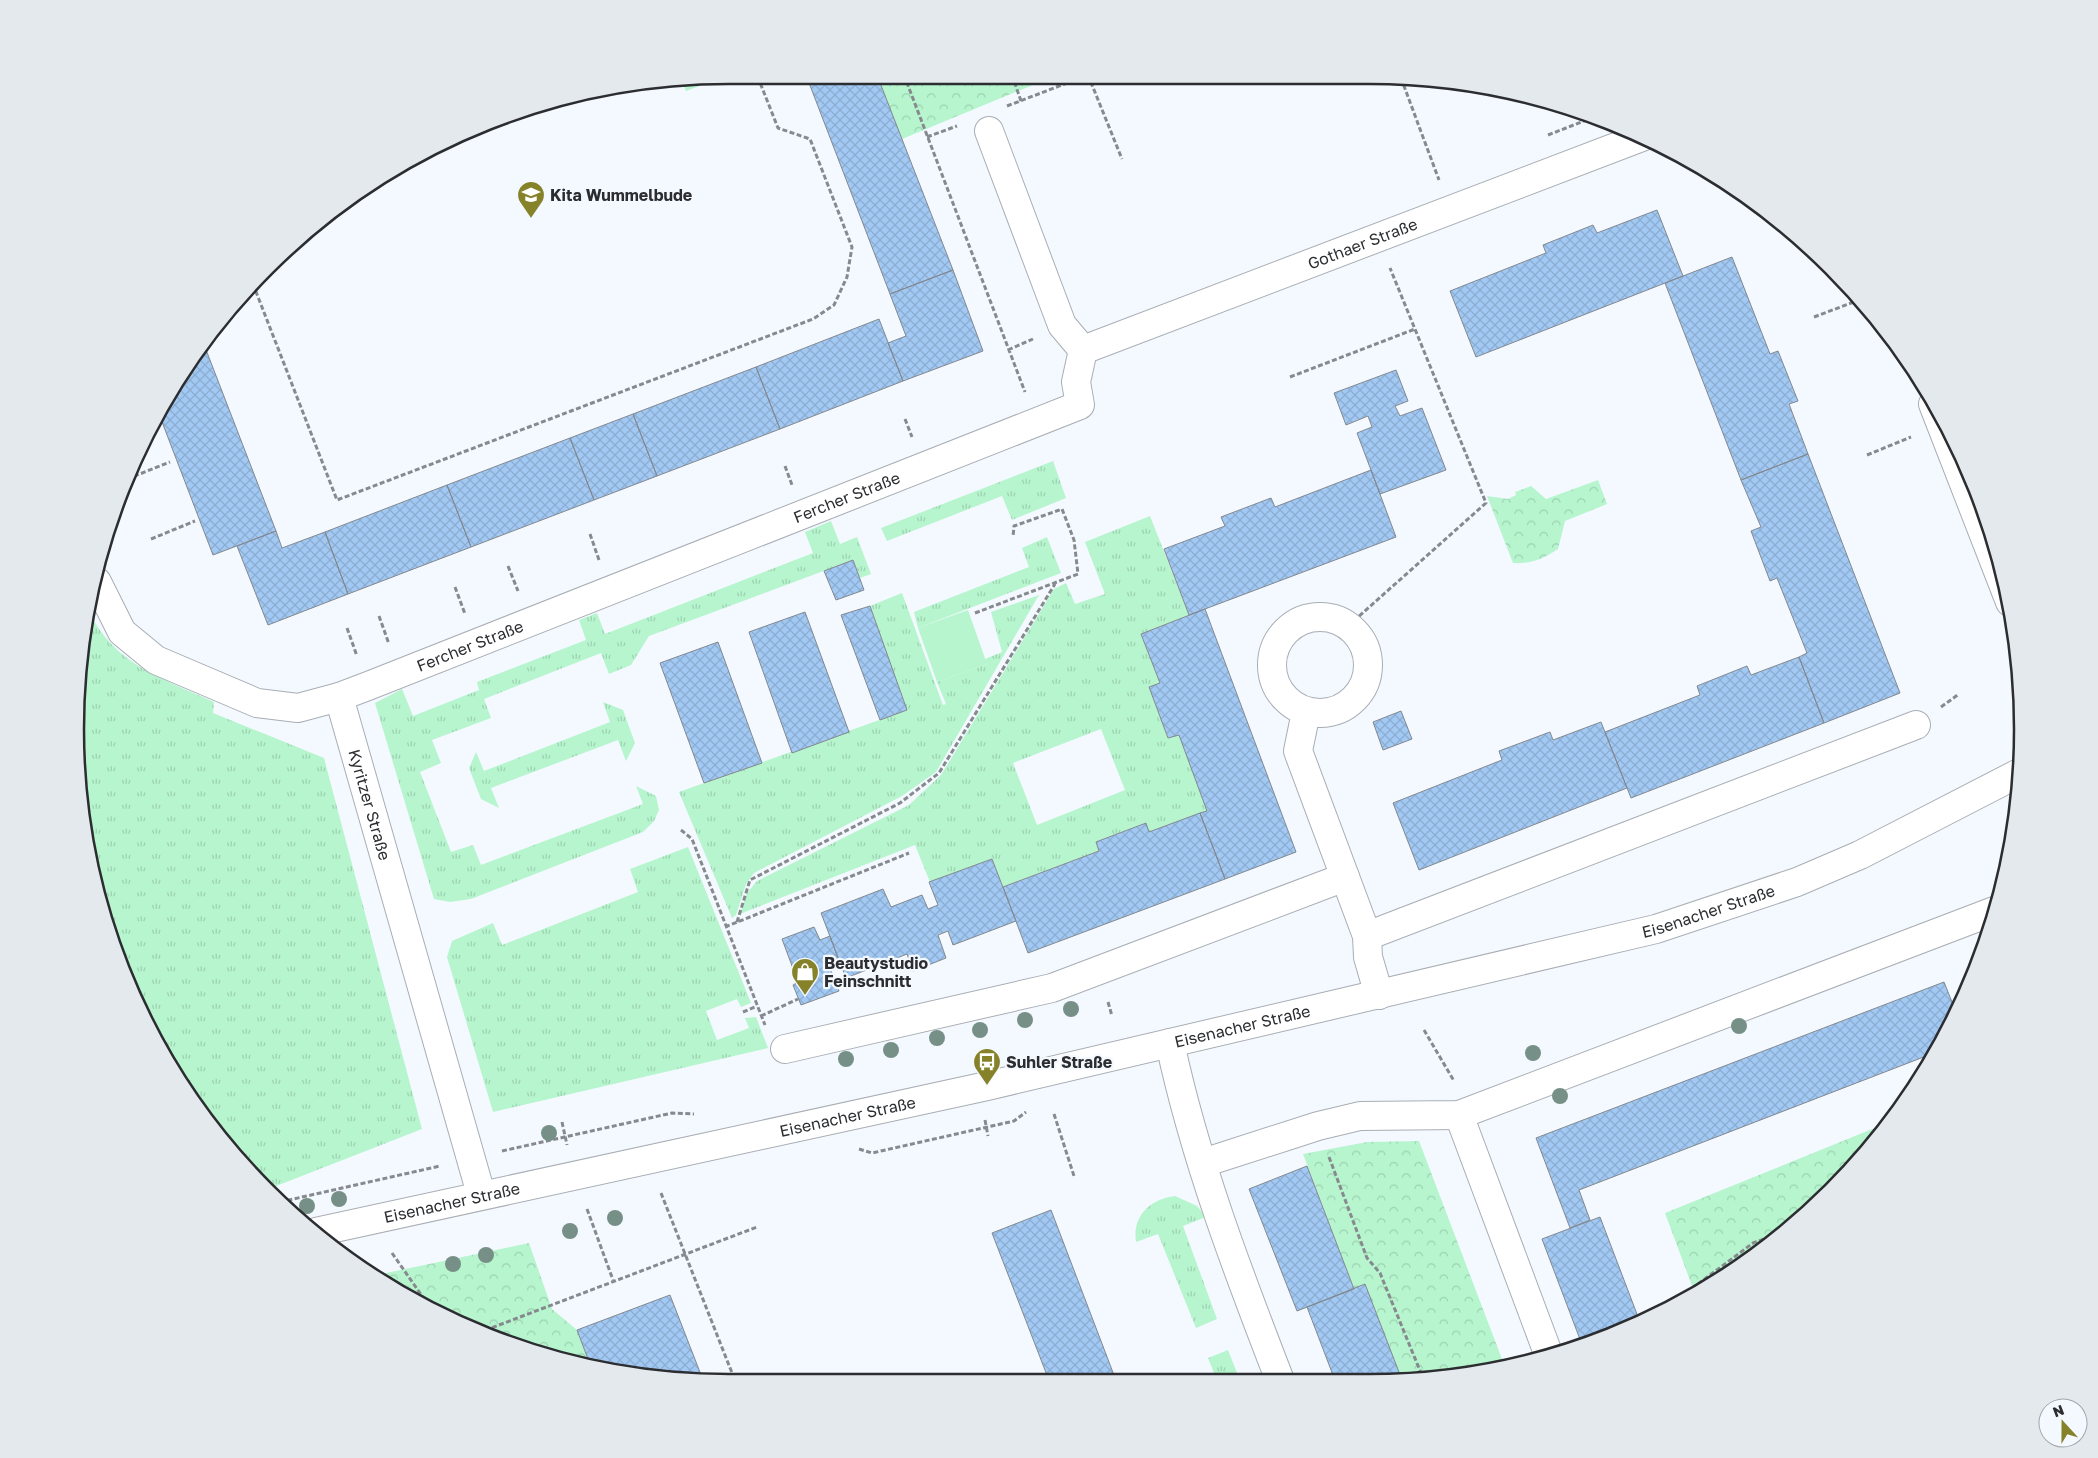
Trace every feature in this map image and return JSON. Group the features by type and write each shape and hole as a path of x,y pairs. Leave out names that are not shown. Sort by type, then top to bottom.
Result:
{"street":[{"path":"990,131 1062,325 1083,350"},
{"name":"Gothaer Straße","path":"1083,350 1633,141"},
{"name":"Fercher Straße","path":"339,697 923,465 1080,405 1076,382 1083,350"},
{"path":"1953,455 1984,534"},
{"path":"100,588 122,632 156,660 257,703 298,708 339,697"},
{"path":"1324,616 1340,620 1348,626 1363,642 1368,657 1368,673 1362,689 1352,701 1338,710 1322,713 1306,712 1292,704 1280,693 1273,679 1271,664 1274,648 1282,634 1294,624 1308,618 1324,616"},
{"name":"Kyritzer Straße","path":"339,697 481,1194"},
{"path":"1306,712 1298,751 1367,936 1368,957 1379,996"},
{"path":"1367,936 1916,725"},
{"name":"Eisenacher Straße","path":"323,1230 481,1194 987,1086 1379,996 1656,929 1737,904 1798,882 1860,855 2012,776"},
{"path":"776,1040 1052,988 1345,877"},
{"path":"1203,1163 1318,1126 1360,1116 1465,1113 1987,914"},
{"path":"1170,1043 1182,1095 1215,1208 1278,1374"},
{"path":"1465,1113 1547,1349"}],"path":[{"path":"256,291 337,500 813,319 834,305 847,277 852,247 810,139 778,128 761,84"},
{"path":"907,84 1018,375 1038,422"},
{"path":"1015,84 1021,101"},
{"path":"1092,84 1122,159"},
{"path":"1403,85 1450,210"},
{"path":"1348,626 1486,503 1387,260"},
{"path":"1814,317 1853,302"},
{"path":"1290,377 1415,329"},
{"path":"1867,455 1933,416"},
{"path":"136,475 170,462"},
{"path":"975,612 1078,574 1074,540 1062,509 1014,526 1013,537"},
{"path":"150,539 194,521"},
{"path":"590,534 597,554"},
{"path":"508,566 516,586"},
{"path":"737,922 750,880 900,803 939,773 1055,584"},
{"path":"455,587 462,606"},
{"path":"379,616 385,634"},
{"path":"347,628 359,661"},
{"path":"681,830 692,839 761,1016 776,1040"},
{"path":"725,927 909,853"},
{"path":"761,1016 798,999"},
{"path":"742,1012 757,1006"},
{"path":"1424,1030 1465,1113"},
{"path":"1054,1114 1074,1176"},
{"path":"562,1122 569,1152"},
{"path":"1318,1126 1367,1258 1380,1273 1421,1372"},
{"path":"661,1193 732,1374"},
{"path":"587,1209 614,1280"},
{"path":"490,1328 684,1252 757,1226"},
{"path":"1696,1285 1753,1243 1765,1239"},
{"path":"392,1253 422,1297"}],"green space":[{"path":"881,84 1035,84 902,139"},
{"path":"684,85 703,85 686,91"},
{"path":"1053,461 1066,498 1012,520 1002,496 887,541 881,528"},
{"path":"1598,480 1607,504 1565,521 1558,549 1552,553 1531,562 1513,563 1487,496 1508,499 1516,495 1515,492 1531,486 1546,499"},
{"path":"1150,516 1189,615 1141,634 1160,683 1149,688 1168,738 1179,735 1207,811 1149,832 1145,823 1096,842 1099,851 1003,887 992,859 930,882 915,845 740,914 747,893 757,881 909,805 941,775 1054,589 1066,583 1075,604 1105,594 1085,542","holes":["1101,729 1125,790 1037,825 1013,763"]},
{"path":"831,521 840,544 857,537 871,574 860,578 853,560 649,636 631,665 609,674 601,653 484,699 491,718 432,740 441,763 420,772 451,852 473,845 481,865 643,804 636,786 656,796 659,810 654,821 643,832 471,899 450,902 434,899 375,703 402,689 413,716 479,690 477,682 586,640 579,620 597,613 605,634 813,553 805,532"},
{"path":"1047,537 1061,573 918,628 914,612 1029,567 1022,548"},
{"path":"902,593 943,705 946,704 937,682 987,664 985,659 1002,652 991,612 1039,595 936,772 902,796 754,873 746,884 736,915 732,918 679,792 907,710 870,606"},
{"path":"968,610 987,664 937,682 918,628"},
{"path":"93,619 112,645 126,657 159,677 214,702 213,713 324,758 422,1129 275,1187 217,1122 192,1087 170,1052 133,976 118,936 96,855 85,771 84,729 85,687"},
{"path":"603,702 623,710 635,743 626,761 618,740 491,788 499,808 481,799 469,768 476,752 484,771 610,722"},
{"path":"688,847 751,1003 741,1007 737,999 706,1011 717,1040 749,1028 745,1018 756,1017 768,1048 493,1112 447,957 452,941 493,923 502,945 638,892 630,869"},
{"path":"1877,1127 1825,1185 1794,1214 1762,1241 1693,1288 1665,1213"},
{"path":"1419,1141 1502,1360 1453,1369 1398,1373 1354,1289 1303,1154 1367,1142"},
{"path":"1175,1196 1197,1206 1206,1217 1183,1226 1217,1319 1196,1328 1158,1234 1136,1242 1137,1224 1145,1210 1158,1201"},
{"path":"529,1243 552,1309 577,1330 588,1358 522,1340 482,1325 444,1308 383,1274"},
{"path":"1228,1350 1237,1374 1214,1374 1208,1358"}],"building":[{"path":"809,84 881,84 953,270 890,294"},
{"path":"1657,210 1683,276 1476,357 1450,291 1546,253 1543,245 1593,225 1597,233"},
{"path":"1732,257 1770,354 1778,351 1798,401 1789,404 1808,454 1741,480 1665,283"},
{"path":"953,270 983,351 903,381 888,343 906,336 890,294"},
{"path":"879,319 903,381 780,429 756,367"},
{"path":"206,351 276,531 213,555 162,421"},
{"path":"756,367 780,429 657,476 633,414"},
{"path":"1396,370 1408,401 1395,406 1400,416 1422,408 1446,470 1380,494 1357,433 1372,427 1368,416 1346,425 1334,393"},
{"path":"633,414 657,476 594,500 570,438"},
{"path":"570,438 594,500 471,547 447,485"},
{"path":"1808,454 1900,693 1824,723 1799,657 1807,653 1777,578 1770,581 1751,531 1761,527 1741,480"},
{"path":"1371,470 1396,537 1189,615 1164,549 1225,526 1221,517 1271,498 1275,507"},
{"path":"447,485 471,547 348,594 325,532"},
{"path":"276,531 282,548 325,532 348,594 268,625 237,546"},
{"path":"853,560 864,590 836,600 824,571"},
{"path":"870,606 907,710 880,720 841,615"},
{"path":"1205,609 1296,852 1225,879 1200,813 1207,811 1179,735 1168,738 1149,687 1160,683 1141,634"},
{"path":"805,612 849,732 792,753 749,632"},
{"path":"718,642 762,763 704,783 660,663"},
{"path":"1799,657 1824,723 1631,798 1605,732 1700,695 1697,686 1747,666 1751,675"},
{"path":"1401,711 1412,739 1383,750 1373,722"},
{"path":"1601,722 1627,788 1419,870 1393,803 1502,760 1499,751 1550,732 1553,740"},
{"path":"1200,813 1225,879 1028,953 1003,887 1099,851 1096,842 1146,823 1149,832"},
{"path":"992,859 1016,921 953,945 948,931 938,935 946,958 913,971 907,954 846,978 821,913 883,889 891,907 922,895 928,909 938,905 929,882"},
{"path":"814,927 820,940 830,936 840,964 830,968 839,991 801,1005 793,985 798,982 782,939"},
{"path":"1944,982 1953,1004 1925,1056 1579,1190 1590,1220 1570,1228 1536,1138"},
{"path":"1307,1166 1354,1289 1297,1311 1249,1189"},
{"path":"1051,1210 1114,1374 1047,1374 992,1233"},
{"path":"1600,1217 1637,1315 1580,1339 1542,1239"},
{"path":"1365,1284 1399,1373 1333,1374 1307,1307"},
{"path":"670,1295 700,1373 645,1369 588,1358 577,1330"}],"place":[{"name":"Kita Wummelbude","path":"531,219"},
{"name":"Beautystudio Feinschnitt","path":"805,996"},
{"name":"Suhler Straße","path":"987,1086"}]}
